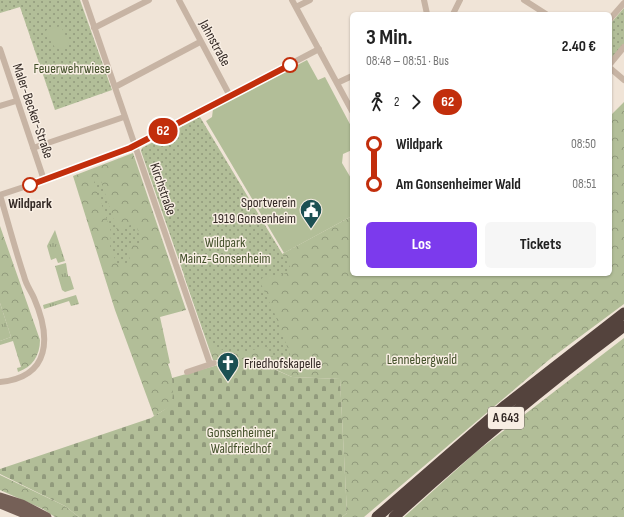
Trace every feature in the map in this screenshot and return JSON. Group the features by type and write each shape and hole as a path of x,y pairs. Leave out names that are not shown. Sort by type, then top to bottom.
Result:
{"highway":[{"name":"A 643","path":"377,517 506,405 624,313"},
{"name":"A 643","path":"394,517 458,458 513,412 624,326"}],"main road":[{"path":"0,497 22,504 47,517"},
{"path":"0,504 32,517"}],"street":[{"name":"Kirchstraße","path":"85,0 124,117 212,364 187,372"},
{"path":"94,28 149,0"},
{"name":"Jahnstraße","path":"179,0 230,96"},
{"path":"292,0 350,107"},
{"path":"296,7 310,0"},
{"path":"424,0 427,12"},
{"path":"454,12 460,0"},
{"path":"524,0 543,12"},
{"path":"612,17 624,3"},
{"path":"115,87 200,42"},
{"path":"612,62 624,47"},
{"name":"Maler-Becker-Straße","path":"0,49 1,58 44,180"},
{"path":"0,382 24,376 32,371 40,362 45,345 43,327 34,298 27,287 5,217 0,195 44,180 135,145 319,50"},
{"path":"612,70 624,80"},
{"path":"337,84 350,77"},
{"path":"0,106 16,101"},
{"path":"33,148 124,117"},
{"path":"0,208 5,217"}],"green space":[{"name":"Feuerwehrwiese","path":"0,0 80,0 112,90 55,110 20,7 0,13"},
{"path":"624,8 624,44 612,59 612,22"},
{"path":"61,26 69,44 66,47 57,49 55,48 46,30"},
{"name":"Sportverein 1919 Gonsenheim","path":"307,60 318,80 325,77 350,124 350,151 343,154 342,163 350,177 350,217 284,253 206,121 212,117 213,109"},
{"name":"Lennebergwald","path":"624,102 624,304 550,359 364,517 342,517 347,513 340,379 292,377 257,361 213,360 184,276 257,213 282,254 350,217 350,276 612,276 612,114"},
{"name":"Wildpark Mainz-Gonsenheim","path":"200,117 292,270 283,274 263,277 260,282 274,312 296,370 281,367 275,361 267,347 233,354 208,344 141,151 142,148"},
{"path":"133,153 186,310 160,317 174,390 171,406 154,416 115,310 73,176"},
{"path":"100,178 117,230 136,223 141,243 128,247 130,262 118,265 110,249 111,232 94,182"},
{"path":"0,226 40,340 37,356 31,364 18,372 17,368 21,367 13,341 0,345 0,341 11,337 0,303"},
{"path":"55,230 65,261 58,263 56,258 51,260 47,246"},
{"path":"66,263 68,276 70,276 74,289 65,292 62,290 55,266"},
{"path":"76,295 79,304 71,306 69,301 44,309 43,305"},
{"path":"0,303 11,337 0,341"},
{"path":"624,338 624,517 404,517 476,452"},
{"name":"Gonsenheimer Waldfriedhof","path":"246,357 292,377 340,379 347,513 342,517 79,517 65,506 0,474 0,469 151,418 168,407 171,403 173,394 172,378"},
{"path":"0,475 65,506 79,517 55,517 43,509 0,490"}],"bus line":[{"name":"62","path":"30,185 69,172 130,148 290,65"}],"place":[{"name":"Wildpark","path":"30,185"},
{"name":"Sportverein 1919 Gonsenheim","path":"311,230"},
{"name":"Friedhofskapelle","path":"228,382"}]}
